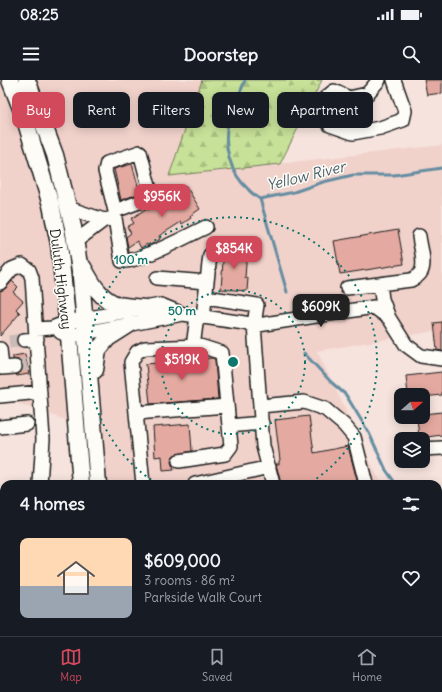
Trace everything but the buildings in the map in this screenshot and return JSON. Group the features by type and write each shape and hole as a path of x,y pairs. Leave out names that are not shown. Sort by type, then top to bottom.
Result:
{"main road":[{"name":"Duluth Highway","path":"10,80 24,116 51,205 58,244 63,329 81,480"},
{"name":"Duluth Highway","path":"28,82 55,155 76,241 81,277 98,480"},
{"path":"78,258 91,282 102,296 118,305 145,308"},
{"path":"91,395 98,350 108,338 130,324"}],"street":[{"path":"379,80 367,94 349,98 334,91 322,101 318,110 330,125 353,133 380,128 403,120 405,111 394,80"},
{"path":"76,241 111,216 147,199 150,190 140,152 107,163 105,171 111,216 122,260 128,261 142,257 206,227"},
{"path":"68,208 111,216"},
{"path":"346,288 411,280 418,276 423,265 419,236"},
{"path":"193,346 206,297 210,255"},
{"path":"0,283 12,269 22,265 29,270 32,278 32,336 27,365 40,392 43,439 40,480"},
{"path":"157,278 207,282"},
{"path":"380,284 382,299 389,318 406,345 421,356 442,359"},
{"path":"206,297 257,304 254,324 260,406 264,446 272,480"},
{"path":"85,326 145,308 161,305 183,314 258,325 374,307 389,318"},
{"path":"32,336 63,329 85,326 130,324 183,314"},
{"path":"3,344 2,368 27,365"},
{"path":"143,480 132,362 137,352 145,348 200,346 222,353 230,446 225,454 179,461"},
{"path":"0,396 40,392"},
{"path":"260,406 304,402 324,409 344,425 354,437 365,480"},
{"path":"136,413 227,406"},
{"path":"229,426 262,423"},
{"path":"0,427 27,424"},
{"path":"430,449 442,448"},
{"path":"212,480 269,467"}],"shaded area":[{"path":"0,80 202,80 198,92 138,92 138,128 186,128 170,176 442,145 442,330 317,351 379,480 94,480 89,428 0,397"}],"green space":[{"path":"202,80 322,80 316,92 277,92 277,128 298,128 280,164 169,176 186,128 204,128 204,92 198,92"}],"waterway":[{"name":"Yellow River","path":"245,80 228,124 226,141 227,150 232,167 242,183 260,199 294,192 323,182 353,175 394,175 442,168"},
{"path":"260,199 287,292"},
{"path":"304,353 331,382 346,395 369,433 386,470 393,480"}],"tunnel":[{"path":"9,342 24,340"},
{"path":"15,367 27,364"}]}
